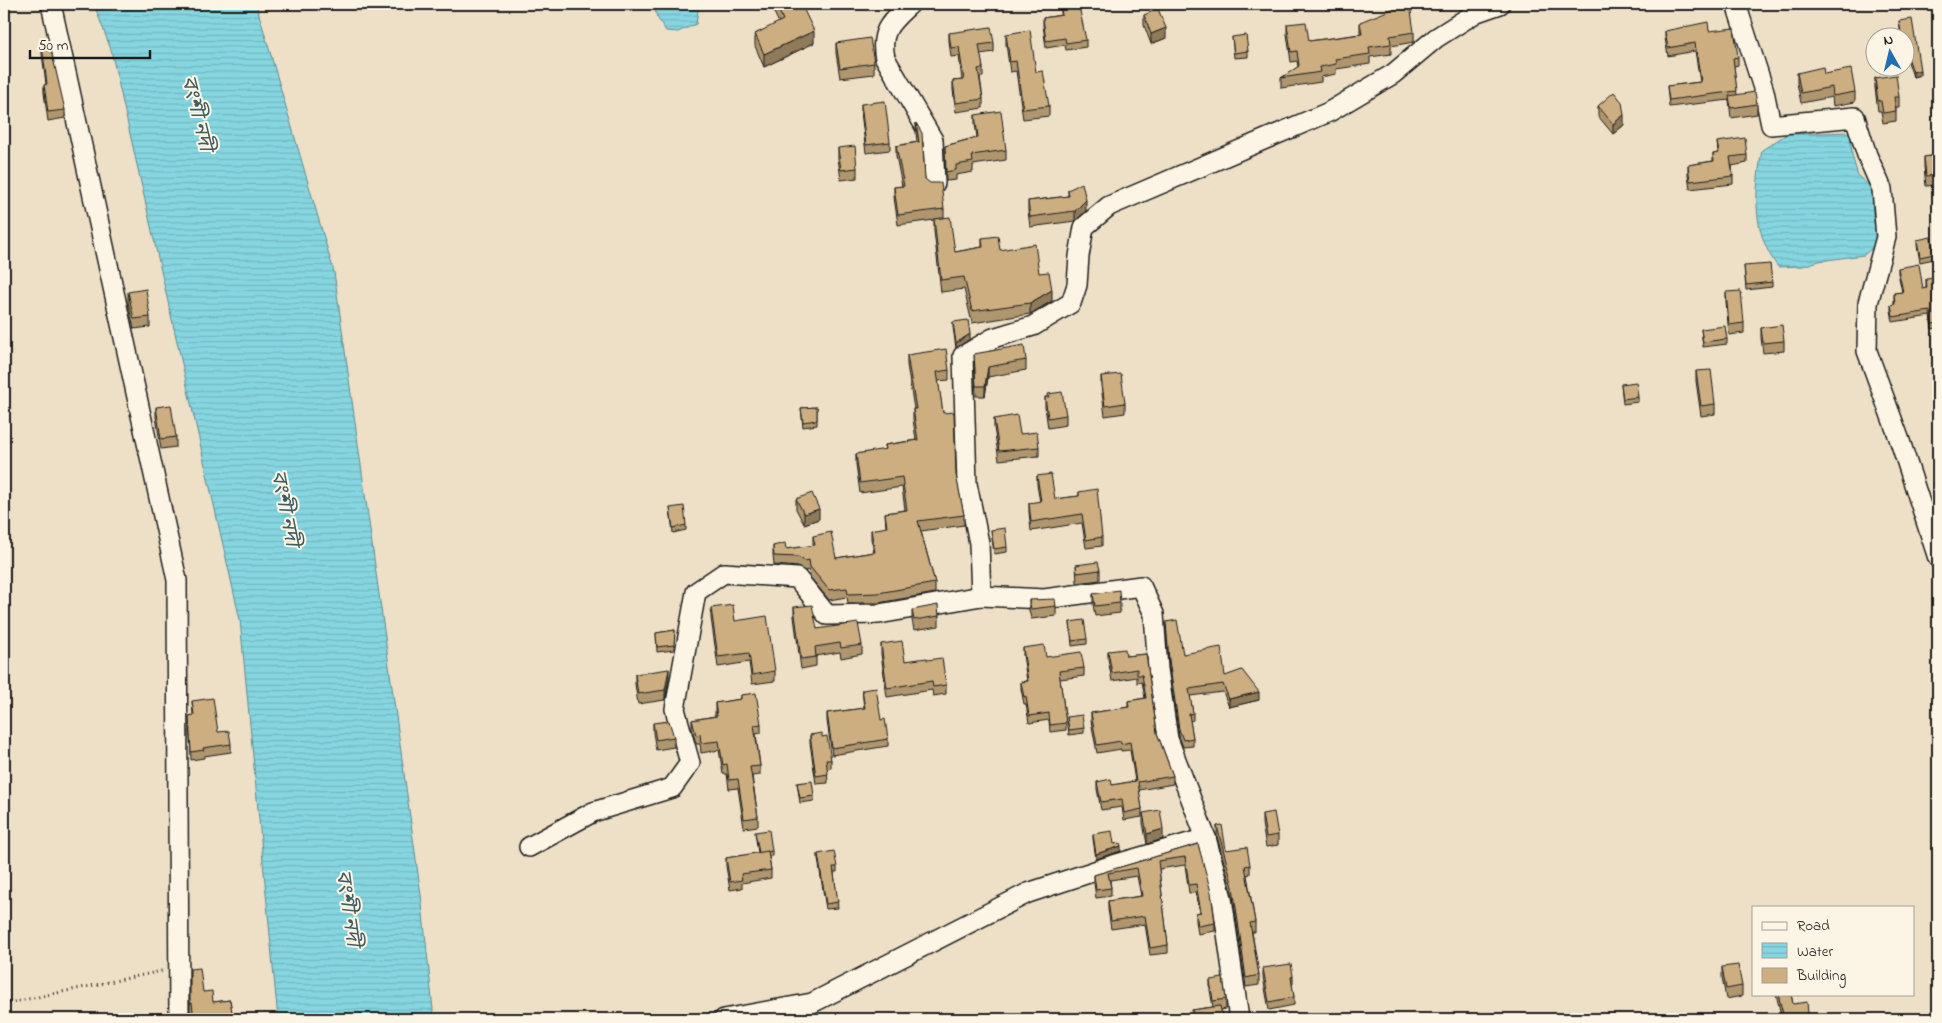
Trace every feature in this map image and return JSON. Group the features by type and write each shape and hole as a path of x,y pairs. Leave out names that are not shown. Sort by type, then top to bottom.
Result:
{"street":[{"path":"51,4 177,580 180,1019"},
{"path":"910,4 889,24 883,47 885,58 933,140 936,183"},
{"path":"981,596 979,543 967,484 964,356 993,338 1033,326 1071,303 1077,285 1084,227 1109,206 1329,112 1393,74 1436,38 1477,12 1500,4"},
{"path":"1736,4 1764,91 1771,125 1856,117 1867,155 1882,189 1886,237 1868,303 1867,351 1899,438 1938,558"},
{"path":"529,847 593,812 672,788 690,763 675,709 696,592 724,573 797,578 827,614 879,614 981,596 1044,599 1141,586 1154,614 1158,669 1168,739 1206,838 1222,898 1239,1019"},
{"path":"724,1019 812,1003 1028,893 1113,865 1206,838"}],"path":[{"path":"4,1004 179,967"}],"water":[{"name":"বংশী নদী","path":"94,4 256,4 334,272 421,895 434,1019 278,1019 240,620 111,50"},
{"path":"653,4 699,4 696,24 678,32 666,31 657,17"},
{"path":"1850,132 1852,155 1858,176 1872,188 1873,217 1878,243 1864,255 1819,261 1803,266 1778,267 1769,253 1759,225 1757,196 1762,150 1787,134"}],"building":[{"path":"776,4 801,4 814,31 764,54 755,34 783,20"},
{"path":"1405,4 1410,4 1414,32 1390,36 1391,44 1369,47 1370,54 1335,59 1336,64 1320,67 1321,72 1281,78 1299,66 1297,51 1291,52 1287,24 1306,22 1309,41 1362,34 1360,22"},
{"path":"1079,6 1086,40 1066,43 1065,38 1046,41 1043,18 1062,15 1061,9"},
{"path":"1158,9 1166,28 1151,34 1144,15"},
{"path":"1912,19 1913,28 1900,28 1899,21"},
{"path":"1708,22 1709,31 1734,28 1738,57 1733,58 1737,91 1669,100 1667,86 1701,82 1695,43 1668,48 1665,31"},
{"path":"991,27 994,43 979,45 983,68 978,69 983,99 956,103 953,81 964,80 959,47 951,48 949,33"},
{"path":"1030,30 1036,72 1043,71 1049,106 1023,109 1016,61 1010,62 1006,34"},
{"path":"1914,32 1920,70 1914,72"},
{"path":"1246,35 1248,51 1234,53 1232,37"},
{"path":"870,38 874,63 840,68 836,43"},
{"path":"50,45 65,110 48,112 44,85 47,84 42,46"},
{"path":"1823,67 1824,74 1851,69 1855,92 1833,96 1832,87 1801,93 1797,73"},
{"path":"1875,78 1896,78 1899,97 1894,97 1896,111 1883,113 1881,101 1878,101"},
{"path":"1614,92 1622,102 1624,115 1613,124 1598,106"},
{"path":"1755,92 1757,104 1731,108 1729,96"},
{"path":"885,101 890,142 866,145 861,104"},
{"path":"1001,111 1006,150 972,155 973,162 956,165 956,170 946,172 945,146 978,137 975,115"},
{"path":"916,123 922,133 925,179 930,183 941,183 944,209 898,215 894,187 904,186 896,146 919,142"},
{"path":"1745,138 1747,155 1730,157 1733,176 1690,181 1688,165 1714,161 1713,154 1719,153 1717,142"},
{"path":"855,146 857,168 841,170 838,148"},
{"path":"1938,155 1938,175 1926,176 1924,157"},
{"path":"1082,183 1086,200 1075,211 1030,217 1028,201 1069,196 1068,190"},
{"path":"950,217 955,252 983,247 982,238 998,236 1000,250 1035,244 1039,273 1049,272 1052,290 1030,303 972,311 964,277 941,280 934,219"},
{"path":"1931,237 1934,254 1920,257 1917,240"},
{"path":"1770,264 1772,282 1746,285 1744,266"},
{"path":"1919,264 1923,289 1927,288 1926,279 1935,278 1938,292 1938,323 1932,324 1930,311 1893,317 1891,305 1895,304 1894,293 1903,292 1898,268"},
{"path":"146,289 150,317 134,319 128,292"},
{"path":"1741,291 1744,323 1729,325 1726,292"},
{"path":"968,320 970,334 956,343 953,322"},
{"path":"1782,325 1784,341 1763,343 1761,328"},
{"path":"1725,326 1727,339 1703,342 1701,329"},
{"path":"1024,345 1026,360 988,367 985,386 976,386 974,354"},
{"path":"946,349 949,370 937,372 943,413 954,412 956,475 964,515 918,521 935,583 878,593 848,594 847,588 829,590 810,567 809,560 805,561 798,557 774,556 773,546 785,543 786,549 815,545 813,536 831,532 836,558 875,552 871,530 887,527 885,513 907,510 902,477 860,483 856,454 886,449 885,445 918,440 913,409 916,409 907,355"},
{"path":"1711,370 1715,404 1701,406 1696,371"},
{"path":"1121,374 1125,403 1105,406 1101,376"},
{"path":"1636,382 1638,397 1623,399 1621,384"},
{"path":"1062,392 1066,415 1048,418 1045,397 1049,397 1048,394"},
{"path":"171,405 176,437 161,439 156,407"},
{"path":"817,407 817,420 803,422 801,408"},
{"path":"1017,415 1020,434 1037,432 1039,447 999,451 994,419"},
{"path":"1051,474 1055,499 1079,496 1079,492 1097,489 1102,537 1086,540 1082,514 1031,522 1029,503 1041,501 1037,476"},
{"path":"812,493 819,509 804,514 796,499"},
{"path":"684,506 686,525 673,528 670,508"},
{"path":"1005,528 1007,547 994,549 991,530"},
{"path":"1098,562 1100,570 1077,573 1076,565"},
{"path":"1119,590 1120,603 1095,606 1093,594"},
{"path":"1055,599 1056,606 1031,609 1029,600"},
{"path":"733,605 735,621 767,616 775,671 752,675 749,653 718,657 711,608"},
{"path":"812,605 817,629 858,623 862,645 841,648 840,643 815,647 816,657 801,659 794,607"},
{"path":"938,605 939,616 914,620 912,610"},
{"path":"1084,620 1087,639 1072,641 1070,622"},
{"path":"1177,620 1183,654 1221,647 1225,676 1242,670 1259,692 1229,699 1223,684 1189,689 1193,713 1189,714 1193,738 1183,740 1179,729 1169,660 1166,622"},
{"path":"675,630 674,645 657,647 656,633"},
{"path":"902,641 905,661 942,658 946,685 933,687 932,681 887,688 881,644"},
{"path":"1044,645 1046,657 1081,652 1084,668 1059,671 1066,723 1050,725 1049,713 1029,716 1026,696 1024,697 1021,682 1028,681 1023,648"},
{"path":"1125,649 1126,656 1146,654 1157,733 1173,776 1138,782 1142,809 1124,813 1122,799 1101,802 1097,782 1111,779 1112,785 1136,781 1130,742 1121,744 1121,741 1097,745 1091,713 1129,707 1128,701 1146,698 1142,675 1137,675 1137,669 1112,673 1108,651"},
{"path":"669,669 665,690 638,694 635,674"},
{"path":"876,688 881,720 885,719 888,739 832,748 827,713 865,708 862,690"},
{"path":"756,693 761,724 754,725 760,766 750,767 758,817 744,819 738,779 729,780 727,764 723,765 719,741 701,743 700,734 696,735 692,720 717,716 715,703 741,699 741,695"},
{"path":"213,698 218,732 229,731 231,744 203,748 204,750 191,752 189,716 194,715 192,701"},
{"path":"1082,715 1084,728 1069,730 1067,717"},
{"path":"669,721 674,737 656,740 653,723"},
{"path":"822,733 822,737 827,736 831,760 826,760 828,774 816,776 810,735"},
{"path":"812,781 814,796 800,798 797,783"},
{"path":"1160,810 1163,829 1147,834 1143,813"},
{"path":"1274,812 1278,835 1266,837 1262,814"},
{"path":"1222,825 1226,850 1247,847 1250,865 1245,866 1255,922 1250,923 1259,975 1246,978 1233,887 1217,826"},
{"path":"769,830 772,851 759,853 755,832"},
{"path":"1112,831 1114,844 1120,843 1121,846 1096,854 1093,834"},
{"path":"1198,844 1211,892 1215,923 1198,926 1196,913 1201,912 1196,884 1189,885 1185,857 1158,861 1168,945 1150,948 1145,916 1111,921 1108,901 1142,896 1137,868 1108,873 1111,888 1096,890 1094,875"},
{"path":"768,851 771,870 741,874 742,880 730,882 726,858"},
{"path":"834,851 837,867 833,867 838,902 826,904 818,854"},
{"path":"1291,964 1294,997 1269,1002 1263,968"},
{"path":"1738,965 1742,986 1726,989 1722,967"},
{"path":"200,968 203,992 212,991 213,1002 230,1000 233,1018 194,1019 192,1003 190,1003 190,969"},
{"path":"1223,978 1226,999 1213,1001 1210,980"},
{"path":"1778,996 1791,996 1793,1004 1807,1002 1808,1014 1784,1018"},
{"path":"1220,1006 1223,1019 1193,1019 1192,1010"}]}
